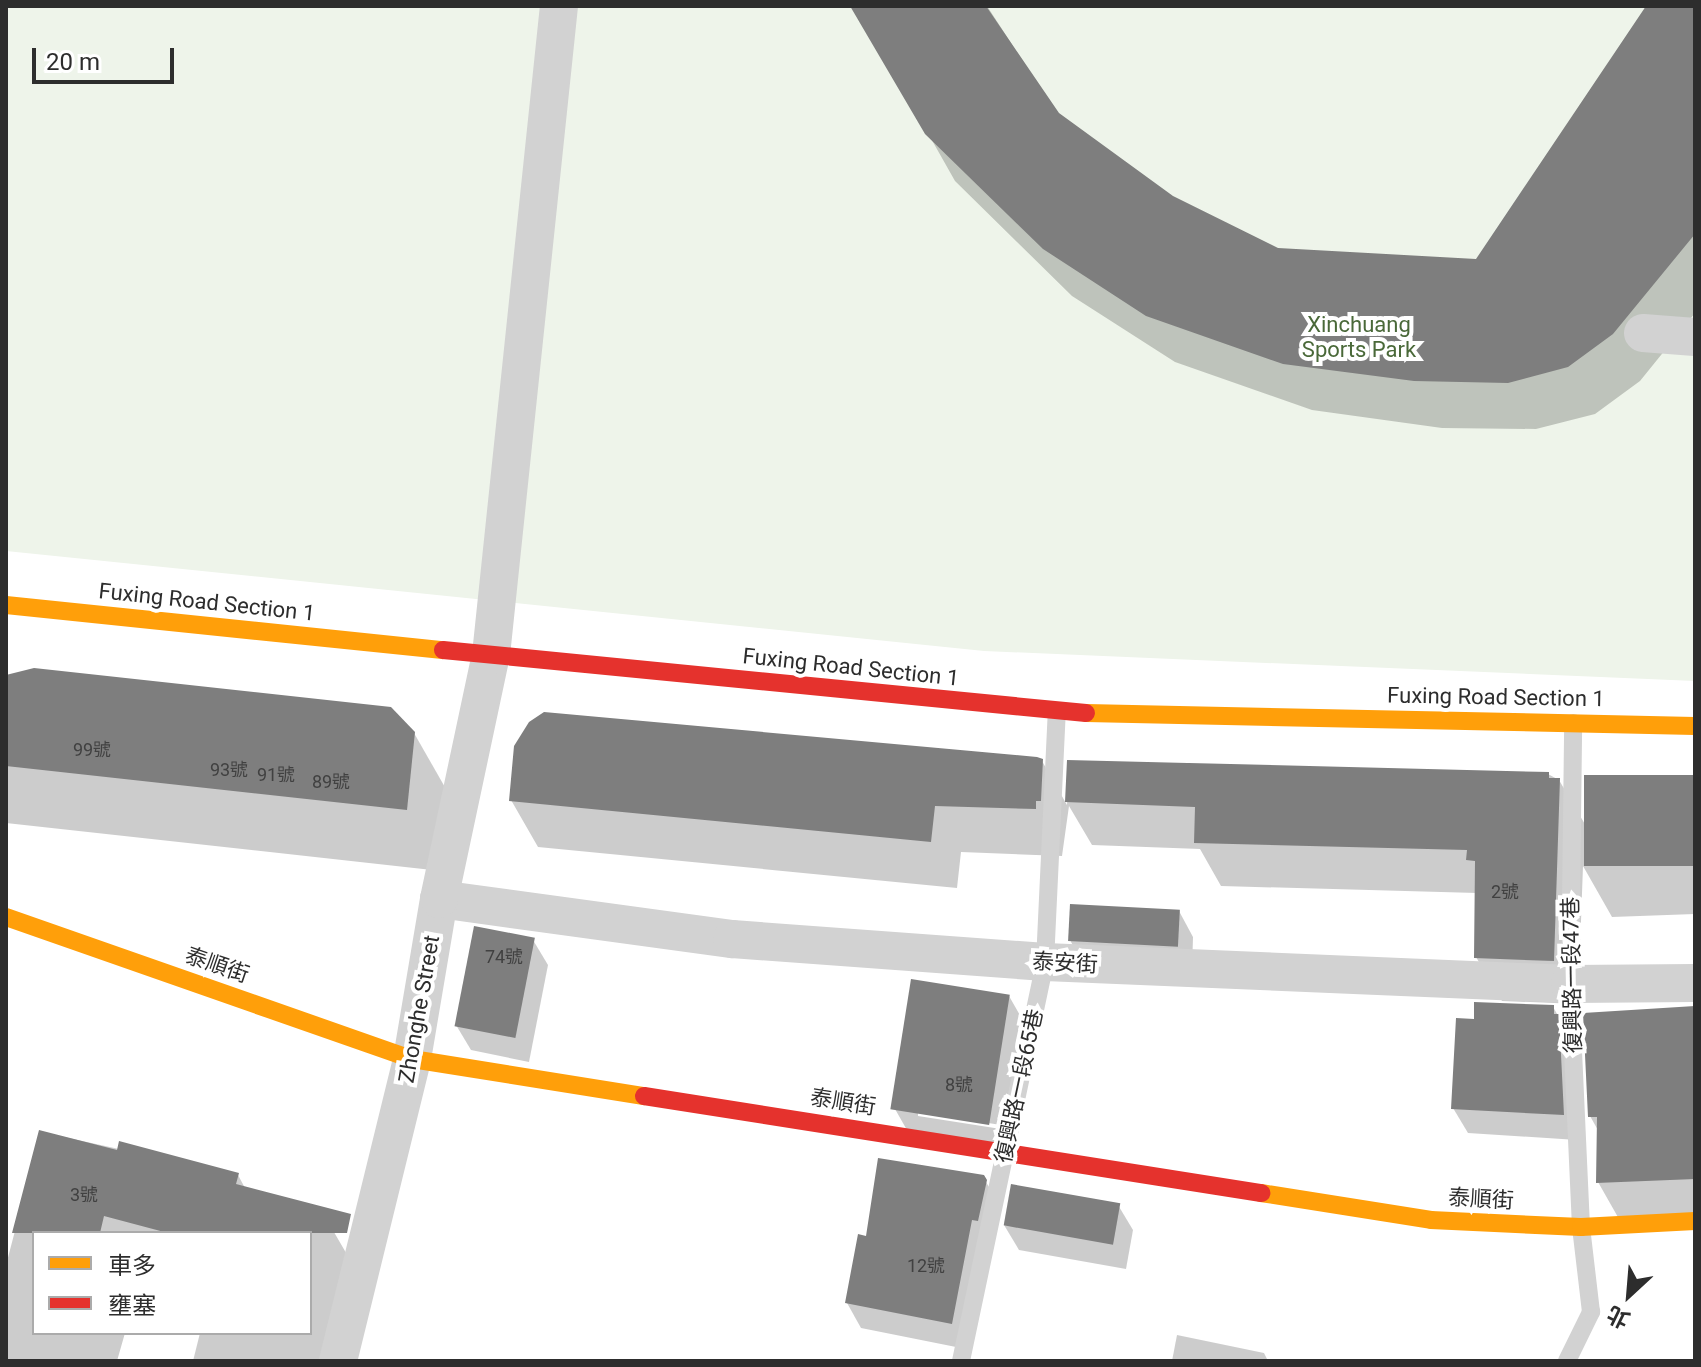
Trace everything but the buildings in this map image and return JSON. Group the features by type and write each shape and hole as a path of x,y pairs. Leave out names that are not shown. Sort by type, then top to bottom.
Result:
{"street":[{"name":"Zhonghe Street","path":"338,1361 412,1059 439,899 491,655 559,6"},
{"path":"1643,333 1695,337"},
{"name":"Fuxing Road Section 1","path":"6,605 1057,712 1695,726"},
{"name":"泰安街","path":"439,899 732,939 1045,962 1570,984 1695,983"},
{"name":"泰順街","path":"6,917 412,1059 1431,1220 1581,1227 1695,1221"}],"lane":[{"name":"復興路一段65巷","path":"961,1361 1045,962 1057,712"},
{"name":"復興路一段47巷","path":"1567,1361 1591,1312 1581,1227 1570,984 1573,723"}],"green space":[{"name":"Xinchuang Sports Park","path":"6,6 1695,6 1695,681 984,651 6,551"}],"traffic: slow":[{"path":"6,605 443,650"},
{"path":"1086,713 1695,726"},
{"path":"6,917 412,1059 644,1096"},
{"path":"1261,1193 1431,1220 1581,1227 1695,1221"}],"traffic: jam":[{"path":"443,650 1086,713"},
{"path":"644,1096 1261,1193"}]}
